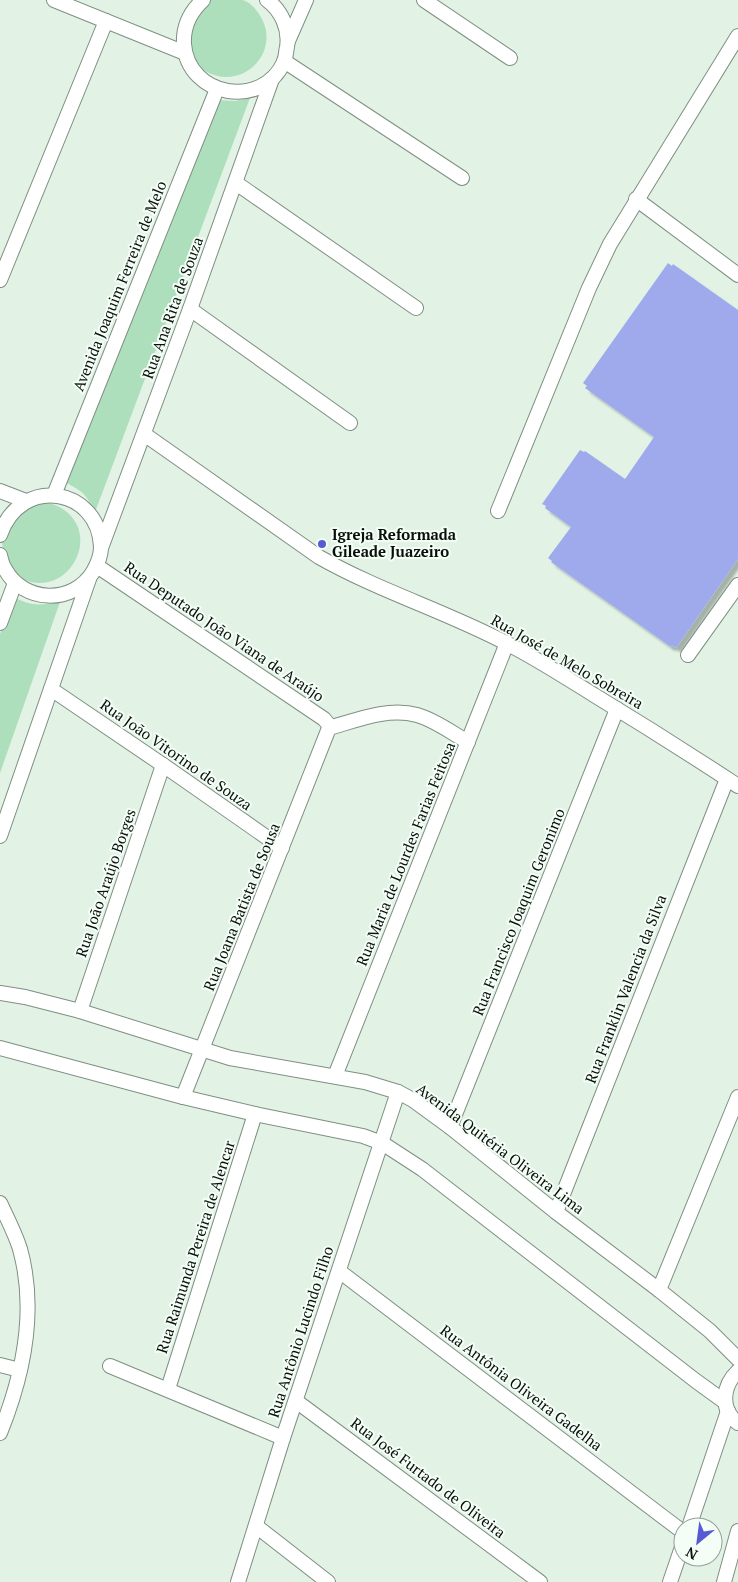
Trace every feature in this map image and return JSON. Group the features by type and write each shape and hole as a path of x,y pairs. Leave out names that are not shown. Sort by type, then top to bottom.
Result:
{"street":[{"path":"54,0 185,53"},
{"path":"201,0 190,16 184,34 185,53 192,68 202,81 217,89 236,93 255,89 272,79 284,62 288,41 306,0"},
{"path":"267,0 274,5 284,22 288,41"},
{"path":"424,0 510,58"},
{"path":"0,280 106,21"},
{"path":"498,510 610,244 738,36"},
{"path":"284,62 462,178"},
{"name":"Rua Ana Rita de Souza","path":"89,579 97,566 101,548 236,183 272,79"},
{"name":"Avenida Joaquim Ferreira de Melo","path":"54,495 217,89"},
{"path":"236,183 416,308"},
{"path":"636,199 738,275"},
{"path":"190,309 350,423"},
{"name":"Rua José de Melo Sobreira","path":"144,434 319,558 348,574 507,643 617,709 732,783"},
{"path":"0,491 26,501"},
{"path":"0,535 4,522 14,510 26,501 40,496 54,495 73,500 88,512 98,529 101,548"},
{"path":"0,555 4,569 15,583 29,592 45,597 61,596 76,590 89,579"},
{"name":"Rua Deputado João Viana de Araújo","path":"97,566 324,718 329,728"},
{"path":"0,836 89,579"},
{"path":"0,623 15,583"},
{"path":"688,655 738,585"},
{"name":"Rua Maria de Lourdes Farias Feitosa","path":"335,1076 507,643"},
{"name":"Rua João Vitorino de Souza","path":"51,689 282,848"},
{"name":"Rua Francisco Joaquim Geronimo","path":"450,1127 617,709"},
{"path":"329,728 372,715 394,712 416,715 468,742"},
{"name":"Rua Joana Batista de Sousa","path":"183,1097 329,728"},
{"name":"Rua João Araújo Borges","path":"80,1011 163,765"},
{"name":"Rua Franklin Valencia da Silva","path":"556,1212 732,783"},
{"name":"Avenida Quitéria Oliveira Lima","path":"0,993 25,997 80,1011 230,1058 365,1082 398,1092 413,1100 450,1127 556,1212 659,1290 710,1331 738,1359"},
{"path":"0,1048 183,1097 255,1114 344,1131 382,1143 422,1169 696,1381 727,1406 738,1423"},
{"name":"Rua Antônio Lucindo Filho","path":"238,1582 283,1438 398,1092"},
{"path":"659,1290 738,1097"},
{"name":"Rua Raimunda Pereira de Alencar","path":"168,1389 255,1114"},
{"path":"0,1203 20,1249 26,1281 28,1318 20,1370 0,1433"},
{"name":"Rua Antônia Oliveira Gadelha","path":"339,1270 673,1524"},
{"path":"0,1365 20,1370"},
{"path":"110,1366 283,1438"},
{"path":"692,1517 727,1406 727,1385 731,1377 738,1371"},
{"name":"Rua José Furtado de Oliveira","path":"296,1401 540,1582"},
{"path":"256,1526 328,1582"},
{"path":"726,1581 738,1531"},
{"path":"670,1582 675,1567"}],"green space":[{"path":"208,0 245,1 259,14 265,28 266,42 263,54 255,65 233,77 219,76 205,71 195,64 191,58 188,20"},
{"path":"250,98 94,515 84,495 65,482 218,100 235,101"},
{"path":"45,502 64,509 77,525 80,537 79,550 75,562 67,572 57,579 45,583 31,582 17,576 10,568 4,550 3,534 9,515"},
{"path":"14,597 36,604 60,602 0,773 0,634"}],"building":[{"path":"668,263 672,266 673,264 738,310 738,559 676,648 672,645 671,647 551,562 548,558 571,527 542,504 580,450 585,451 625,479 654,437 585,388 587,386 583,383"}],"place":[{"name":"Igreja Reformada Gileade Juazeiro","path":"322,544"}]}
